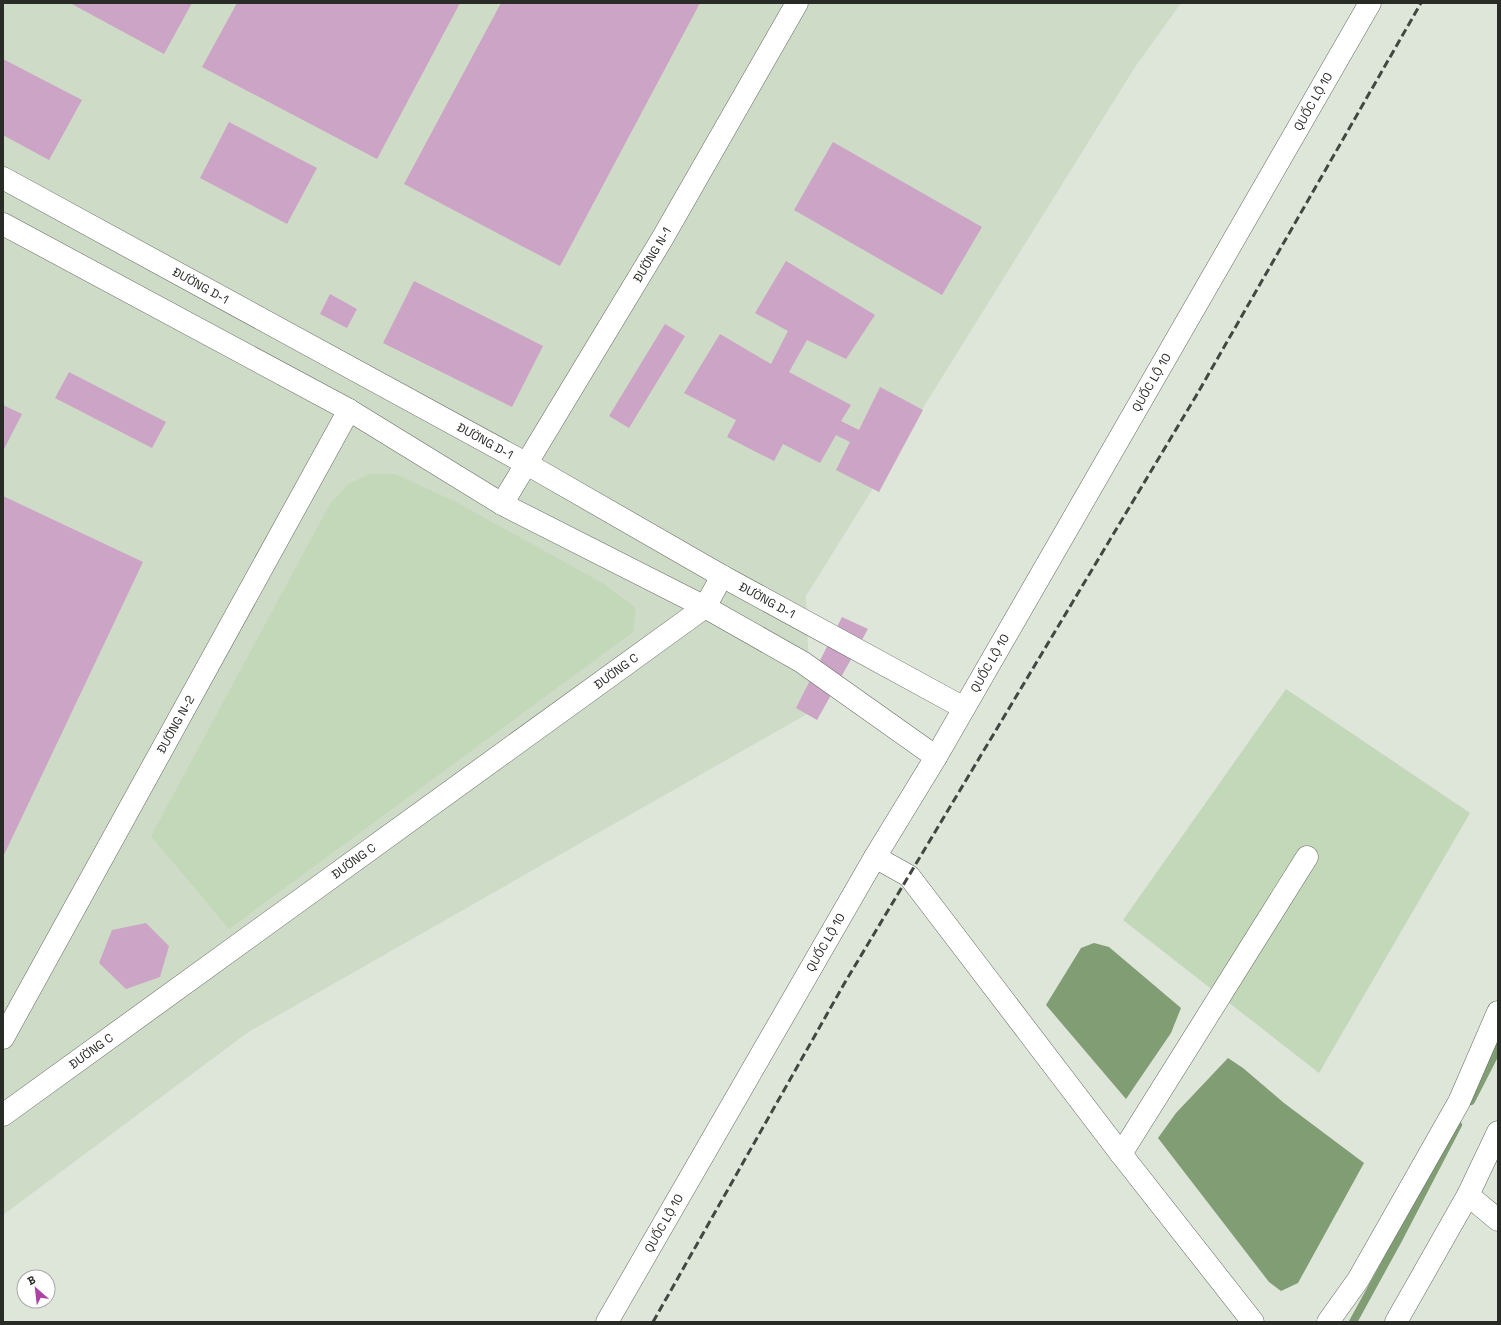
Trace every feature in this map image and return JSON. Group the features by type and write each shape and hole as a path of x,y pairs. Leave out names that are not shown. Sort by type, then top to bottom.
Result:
{"main road":[{"name":"ĐƯỜNG N-1","path":"502,504 662,239 796,3"},
{"name":"QUỐC LỘ 10","path":"608,1322 875,857 936,757 1370,3"},
{"name":"ĐƯỜNG D-1","path":"3,178 527,464 722,576 964,708"},
{"path":"3,224 349,410 502,504 705,607 802,662 936,757"},
{"name":"ĐƯỜNG N-2","path":"3,1038 349,410"},
{"path":"705,607 722,576"},
{"name":"ĐƯỜNG C","path":"3,1115 705,607"},
{"path":"875,857 909,876 1121,1154 1253,1322"},
{"path":"1121,1154 1307,857"},
{"path":"1328,1322 1358,1280 1459,1102 1498,1012"},
{"path":"1396,1322 1468,1194 1498,1132"},
{"path":"1468,1194 1498,1220"}],"shaded area":[{"path":"3,3 1181,3 1135,67 806,596 810,699 807,714 247,1033 3,1215"},
{"path":"369,474 395,474 456,502 604,584 636,608 633,632 229,929 151,836 330,504 347,485"},
{"path":"1286,689 1470,813 1319,1073 1123,920"},
{"path":"1094,943 1109,947 1181,1008 1171,1033 1126,1099 1046,1005 1081,948"},
{"path":"1228,1058 1243,1068 1284,1103 1364,1163 1298,1283 1281,1291 1269,1282 1158,1138 1176,1113"}],"building":[{"path":"70,3 192,3 164,54"},
{"path":"237,3 460,3 377,159 202,67"},
{"path":"501,3 700,3 560,266 404,184"},
{"path":"3,59 82,100 49,160 3,135"},
{"path":"229,122 317,168 287,224 200,178"},
{"path":"833,142 982,227 942,295 794,210"},
{"path":"786,261 875,315 846,359 807,340 789,372 851,405 841,421 859,430 880,387 923,410 879,492 836,470 850,442 836,435 820,463 783,444 774,461 727,437 736,420 684,393 720,334 771,364 788,331 755,313"},
{"path":"414,281 543,346 512,407 383,343"},
{"path":"330,294 357,309 347,328 320,314"},
{"path":"665,324 685,336 629,428 609,416"},
{"path":"69,372 166,422 152,448 55,398"},
{"path":"3,405 22,414 3,451"},
{"path":"3,496 143,562 3,857"},
{"path":"842,617 868,629 817,720 796,708"},
{"path":"146,923 169,946 160,977 126,989 99,963 112,930"}],"waterway":[{"path":"1471,1101 1498,1048"},
{"path":"1353,1322 1458,1125"}],"railway":[{"path":"653,1322 844,984 1196,396 1421,3"}]}
